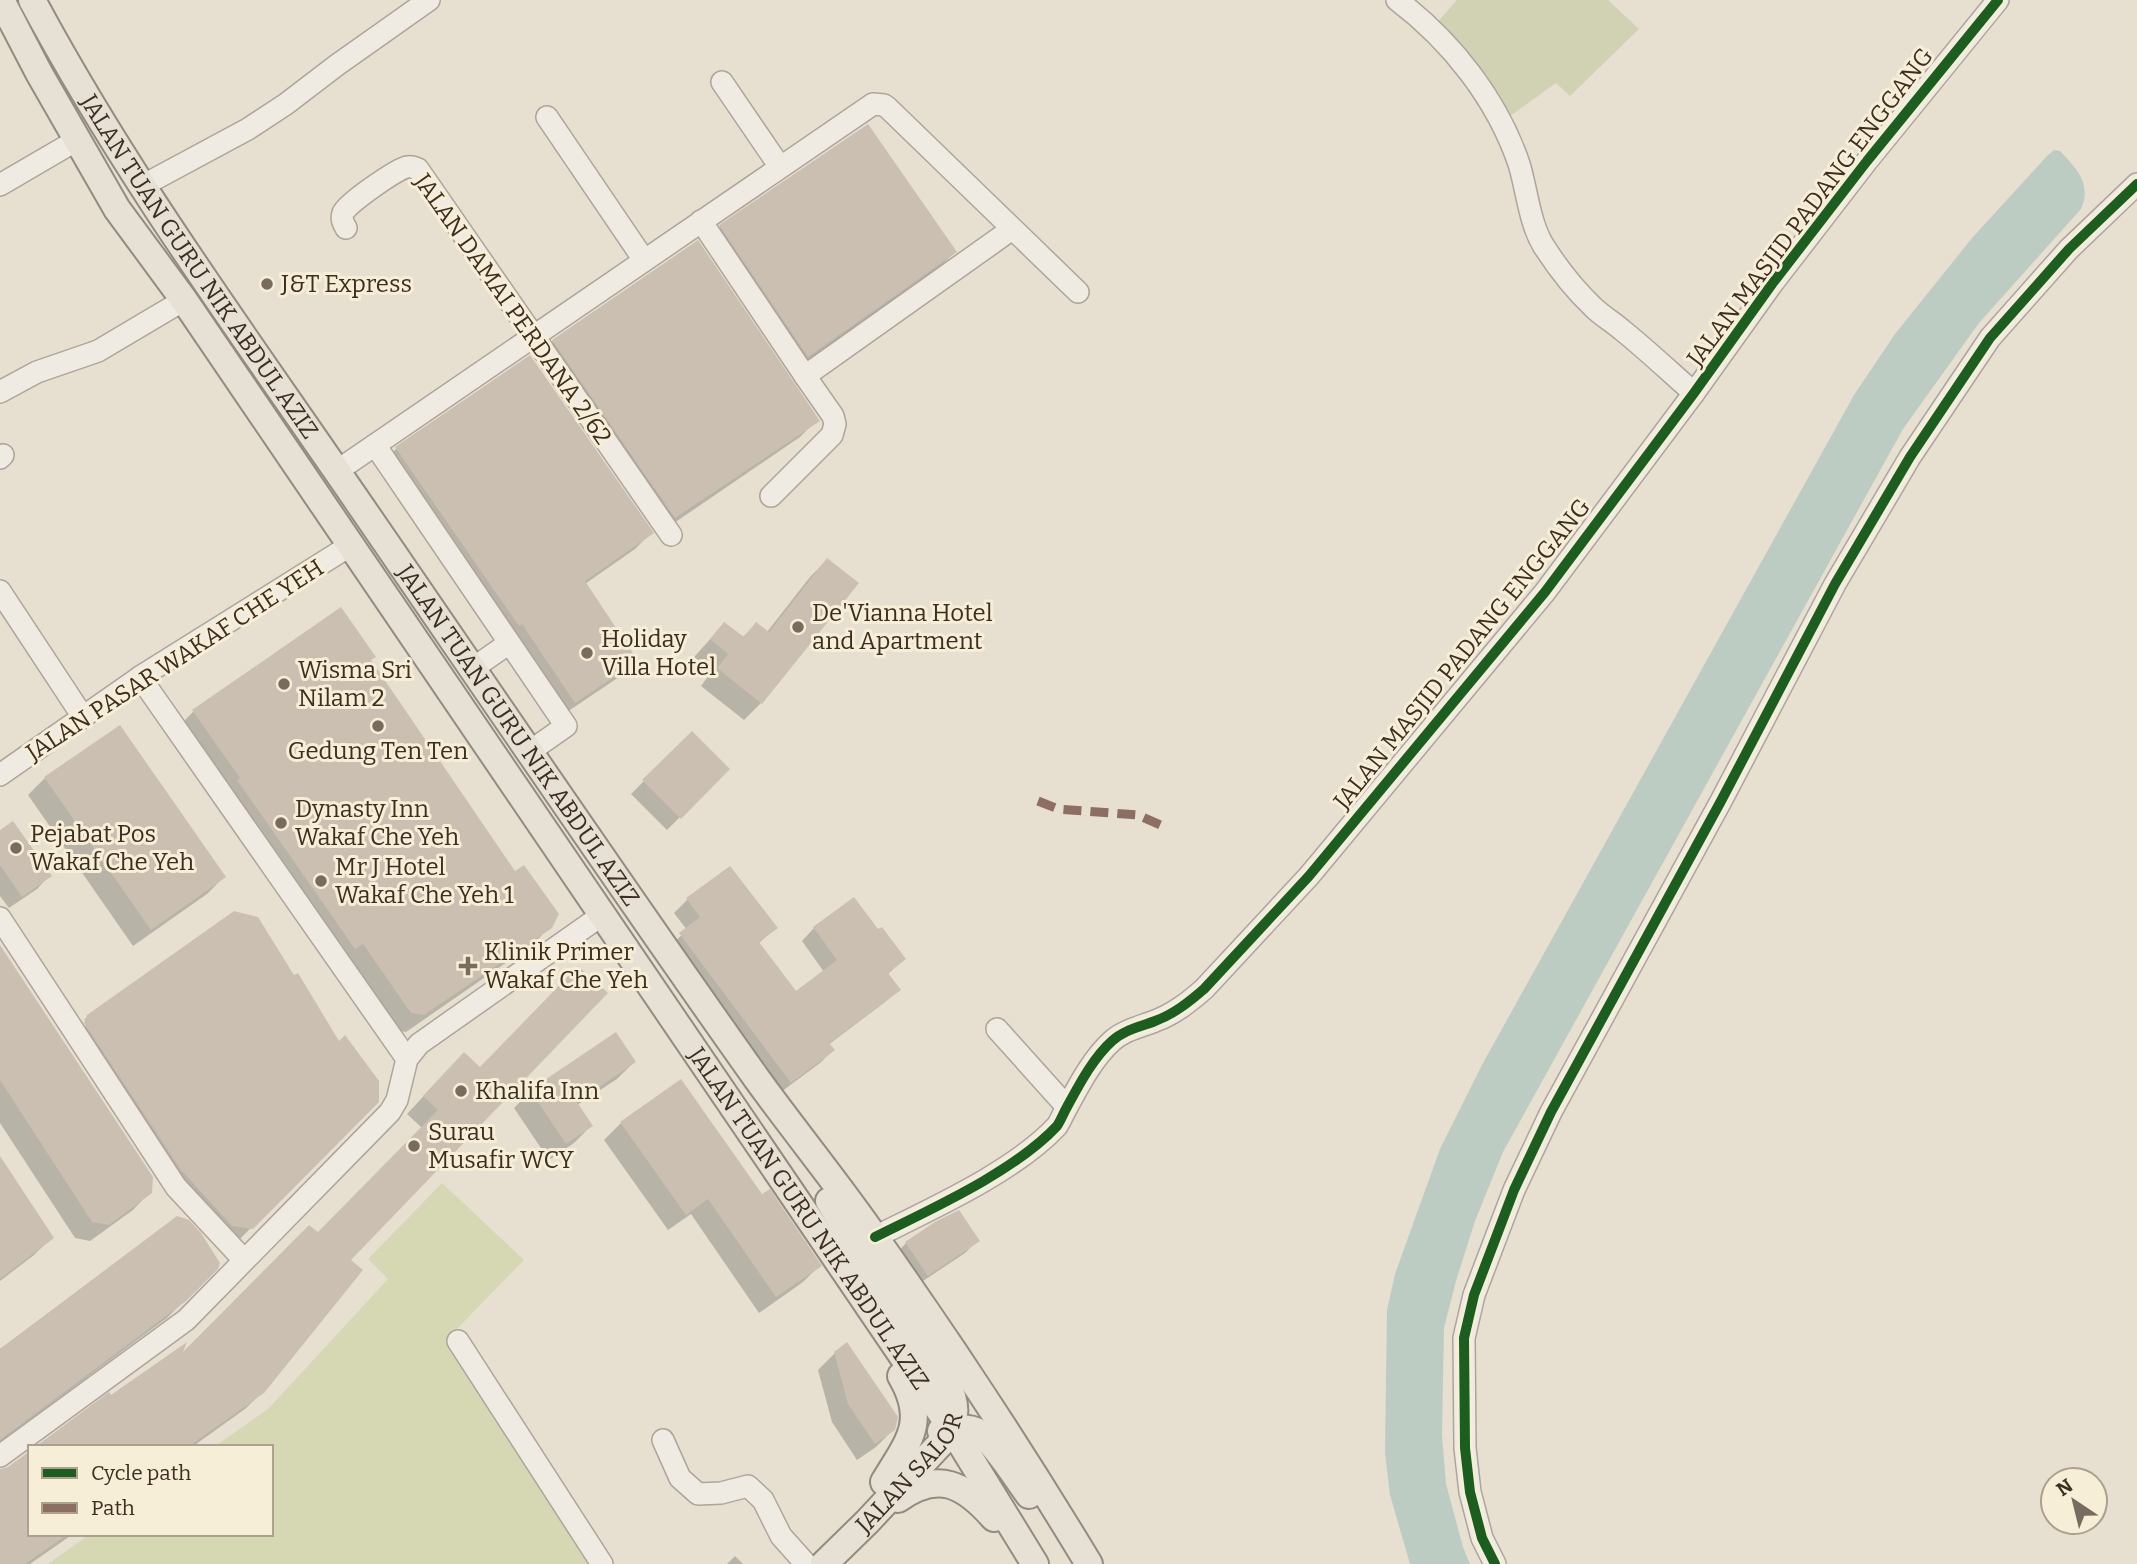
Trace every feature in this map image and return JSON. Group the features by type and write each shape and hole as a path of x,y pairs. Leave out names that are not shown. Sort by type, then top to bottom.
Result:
{"main road":[{"name":"JALAN TUAN GURU NIK ABDUL AZIZ","path":"1,0 76,140 117,209 184,300 952,1429 1034,1564"},
{"name":"JALAN TUAN GURU NIK ABDUL AZIZ","path":"32,0 69,68 142,186 529,752 759,1082 875,1237 1024,1457 1089,1564"},
{"path":"759,1082 872,1271 945,1377 953,1394 955,1410 952,1429 968,1429 980,1433 990,1443 1080,1564"},
{"path":"844,1270 908,1388 915,1408 906,1445 884,1482"},
{"name":"JALAN SALOR","path":"819,1563 884,1482 924,1440 935,1433 952,1429"},
{"name":"JALAN SALOR","path":"819,1563 867,1522 952,1429"},
{"path":"867,1522 912,1489 931,1483 947,1483 977,1499 1034,1564"}],"street":[{"path":"142,186 267,117 429,0"},
{"path":"1397,0 1435,31 1489,99 1500,117 1520,166 1535,228 1571,283 1593,308 1694,393"},
{"name":"JALAN MASJID PADANG ENGGANG","path":"875,1237 991,1176 1030,1150 1060,1122 1099,1056 1112,1040 1186,1005 1309,876 1537,601 1802,244 1998,0"},
{"path":"722,82 780,167"},
{"path":"337,471 873,104 884,105 1078,292"},
{"path":"547,117 644,260"},
{"path":"0,185 76,140"},
{"name":"JALAN DAMAI PERDANA 2/62","path":"346,228 342,215 349,205 401,170 412,167 418,169 671,536"},
{"path":"1495,1564 1482,1538 1470,1492 1465,1448 1464,1338 1474,1295 1514,1190 1550,1112 1721,801 1835,584 1910,457 1990,338 2068,249 2137,184"},
{"path":"701,221 833,416 835,424 832,435 771,496"},
{"path":"805,376 1012,229"},
{"path":"0,392 37,372 98,351 184,300"},
{"path":"375,445 566,726 529,752"},
{"name":"JALAN PASAR WAKAF CHE YEH","path":"0,775 141,677 351,545"},
{"path":"0,591 83,717"},
{"path":"472,668 509,643"},
{"path":"141,677 407,1059"},
{"path":"0,1456 186,1320 390,1112 397,1100 407,1059 419,1044 602,915"},
{"path":"0,918 176,1187 244,1259"},
{"path":"996,1029 1067,1107"},
{"path":"458,1341 602,1564"},
{"path":"663,1440 680,1478 698,1494 720,1493 748,1486 763,1500 781,1536 819,1563"}],"green space":[{"path":"1457,0 1608,0 1639,29 1570,96 1556,83 1510,116 1436,24"},
{"path":"442,1183 524,1260 448,1338 592,1564 48,1564 87,1536 273,1536 273,1445 217,1445 268,1409 388,1279 368,1259"}],"shaded area":[{"path":"2054,150 2060,151 2081,177 2085,192 2081,209 1979,323 1903,429 1503,1152 1475,1221 1444,1328 1442,1435 1446,1484 1470,1564 1410,1564 1390,1495 1385,1453 1387,1310 1395,1274 1440,1149 1483,1063 1854,395 1895,334 1972,238"}],"building":[{"path":"868,124 957,252 808,357 719,225"},
{"path":"698,240 820,421 675,518 552,340"},
{"path":"530,355 654,533 585,581 638,661 575,703 395,447"},
{"name":"De'Vianna Hotel and Apartment","path":"827,558 859,583 762,704 717,668 728,654 710,639 724,622 744,637 756,622 769,632"},
{"path":"341,607 376,657 371,660 515,871 524,865 559,914 552,928 424,1015 411,1013 363,944 355,949 237,780 240,778 192,710"},
{"path":"120,725 226,877 151,930 44,777"},
{"path":"692,731 730,769 681,819 642,780"},
{"name":"Pejabat Pos Wakaf Che Yeh","path":"13,821 52,876 22,897 0,865 0,830"},
{"path":"730,866 778,928 759,942 796,991 837,960 813,927 854,897 878,929 882,927 906,959 888,973 901,990 829,1043 835,1050 791,1083 679,933 700,917 686,898"},
{"path":"234,911 258,917 294,975 298,973 339,1041 345,1035 379,1081 379,1102 253,1229 232,1226 181,1170 84,1023 87,1015"},
{"path":"0,945 153,1177 152,1193 109,1225 92,1222 0,1080"},
{"path":"578,966 608,993 351,1260 363,1270 264,1393 191,1445 38,1445 109,1392 111,1395 187,1342 183,1352 309,1225 318,1232 438,1110 423,1096 464,1052 480,1067"},
{"path":"616,1032 636,1062 577,1102 593,1126 566,1144 530,1090"},
{"path":"681,1079 762,1194 770,1189 822,1266 776,1297 708,1199 686,1215 620,1122"},
{"path":"0,1156 54,1238 0,1279"},
{"path":"959,1210 980,1241 928,1276 905,1242"},
{"path":"177,1216 189,1220 201,1233 220,1263 218,1269 186,1301 0,1440 0,1349"},
{"path":"847,1342 898,1417 895,1430 875,1444 848,1404 834,1352"},
{"path":"28,1452 28,1536 65,1536 25,1564 0,1564 0,1469 8,1467"}],"marked path":[{"path":"1038,801 1058,809 1138,815 1167,828"}],"cycle path":[{"path":"875,1237 971,1188 1039,1143 1057,1126 1087,1072 1112,1041 1132,1029 1169,1015 1204,989 1309,876 1545,592 1772,284 1867,161 1998,0"},
{"path":"1495,1564 1482,1538 1470,1492 1465,1448 1464,1338 1474,1295 1514,1190 1551,1112 1721,801 1835,584 1910,457 1990,338 2069,249 2137,184"}],"place":[{"name":"J&T Express","path":"267,284"},
{"name":"De'Vianna Hotel and Apartment","path":"798,627"},
{"name":"Holiday Villa Hotel","path":"587,653"},
{"name":"Wisma Sri Nilam 2","path":"284,684"},
{"name":"Gedung Ten Ten","path":"378,726"},
{"name":"Dynasty Inn Wakaf Che Yeh","path":"281,823"},
{"name":"Pejabat Pos Wakaf Che Yeh","path":"16,848"},
{"name":"Mr J Hotel Wakaf Che Yeh 1","path":"321,881"},
{"name":"Klinik Primer Wakaf Che Yeh","path":"468,966"},
{"name":"Khalifa Inn","path":"461,1091"},
{"name":"Surau Musafir WCY","path":"414,1146"}]}
